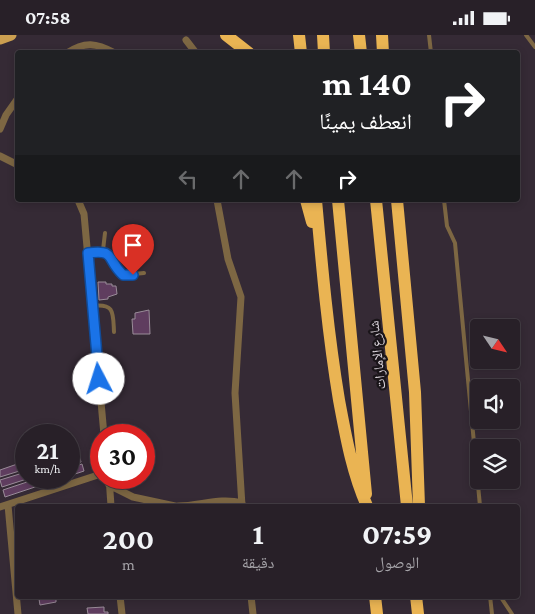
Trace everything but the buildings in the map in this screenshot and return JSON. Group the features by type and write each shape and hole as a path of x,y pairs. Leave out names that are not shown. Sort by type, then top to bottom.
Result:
{"highway":[{"path":"226,35 245,50"},
{"path":"299,35 301,50"},
{"path":"323,35 324,50"},
{"path":"359,35 361,50"},
{"path":"382,35 384,50"},
{"path":"307,202 320,239"},
{"path":"316,202 328,326 344,431 353,468 366,504"},
{"name":"شارع الإمارات","path":"338,202 367,504"},
{"name":"شارع الإمارات","path":"376,202 407,504"},
{"path":"397,202 415,392 419,504"},
{"path":"375,599 377,614"},
{"path":"417,599 418,614"}],"main road":[{"path":"0,39 11,35"}],"street":[{"path":"186,39 194,50"},
{"path":"72,50 80,45 92,43 108,50"},
{"path":"0,129 6,115 15,102"},
{"path":"0,156 15,164"},
{"path":"79,202 84,214 103,424"},
{"path":"217,202 228,259 241,297 235,393 242,504"},
{"path":"0,507 90,478"},
{"path":"110,489 111,504"},
{"path":"121,489 133,497 167,504"},
{"path":"202,504 222,500 238,504"},
{"path":"8,505 15,581"},
{"path":"17,599 18,614"},
{"path":"120,599 122,614"},
{"path":"251,599 253,614"}],"lane":[{"path":"429,35 431,50"},
{"path":"526,35 535,47"},
{"path":"444,202 446,226 455,243 480,504"},
{"path":"102,251 105,233"},
{"path":"88,253 102,251 109,255 123,275 144,273"},
{"path":"92,305 110,307 113,312 114,331"},
{"path":"490,599 492,614"},
{"path":"502,599 512,614"}],"route":[{"path":"99,379 88,253 102,251 109,255 123,275 133,275"}]}
